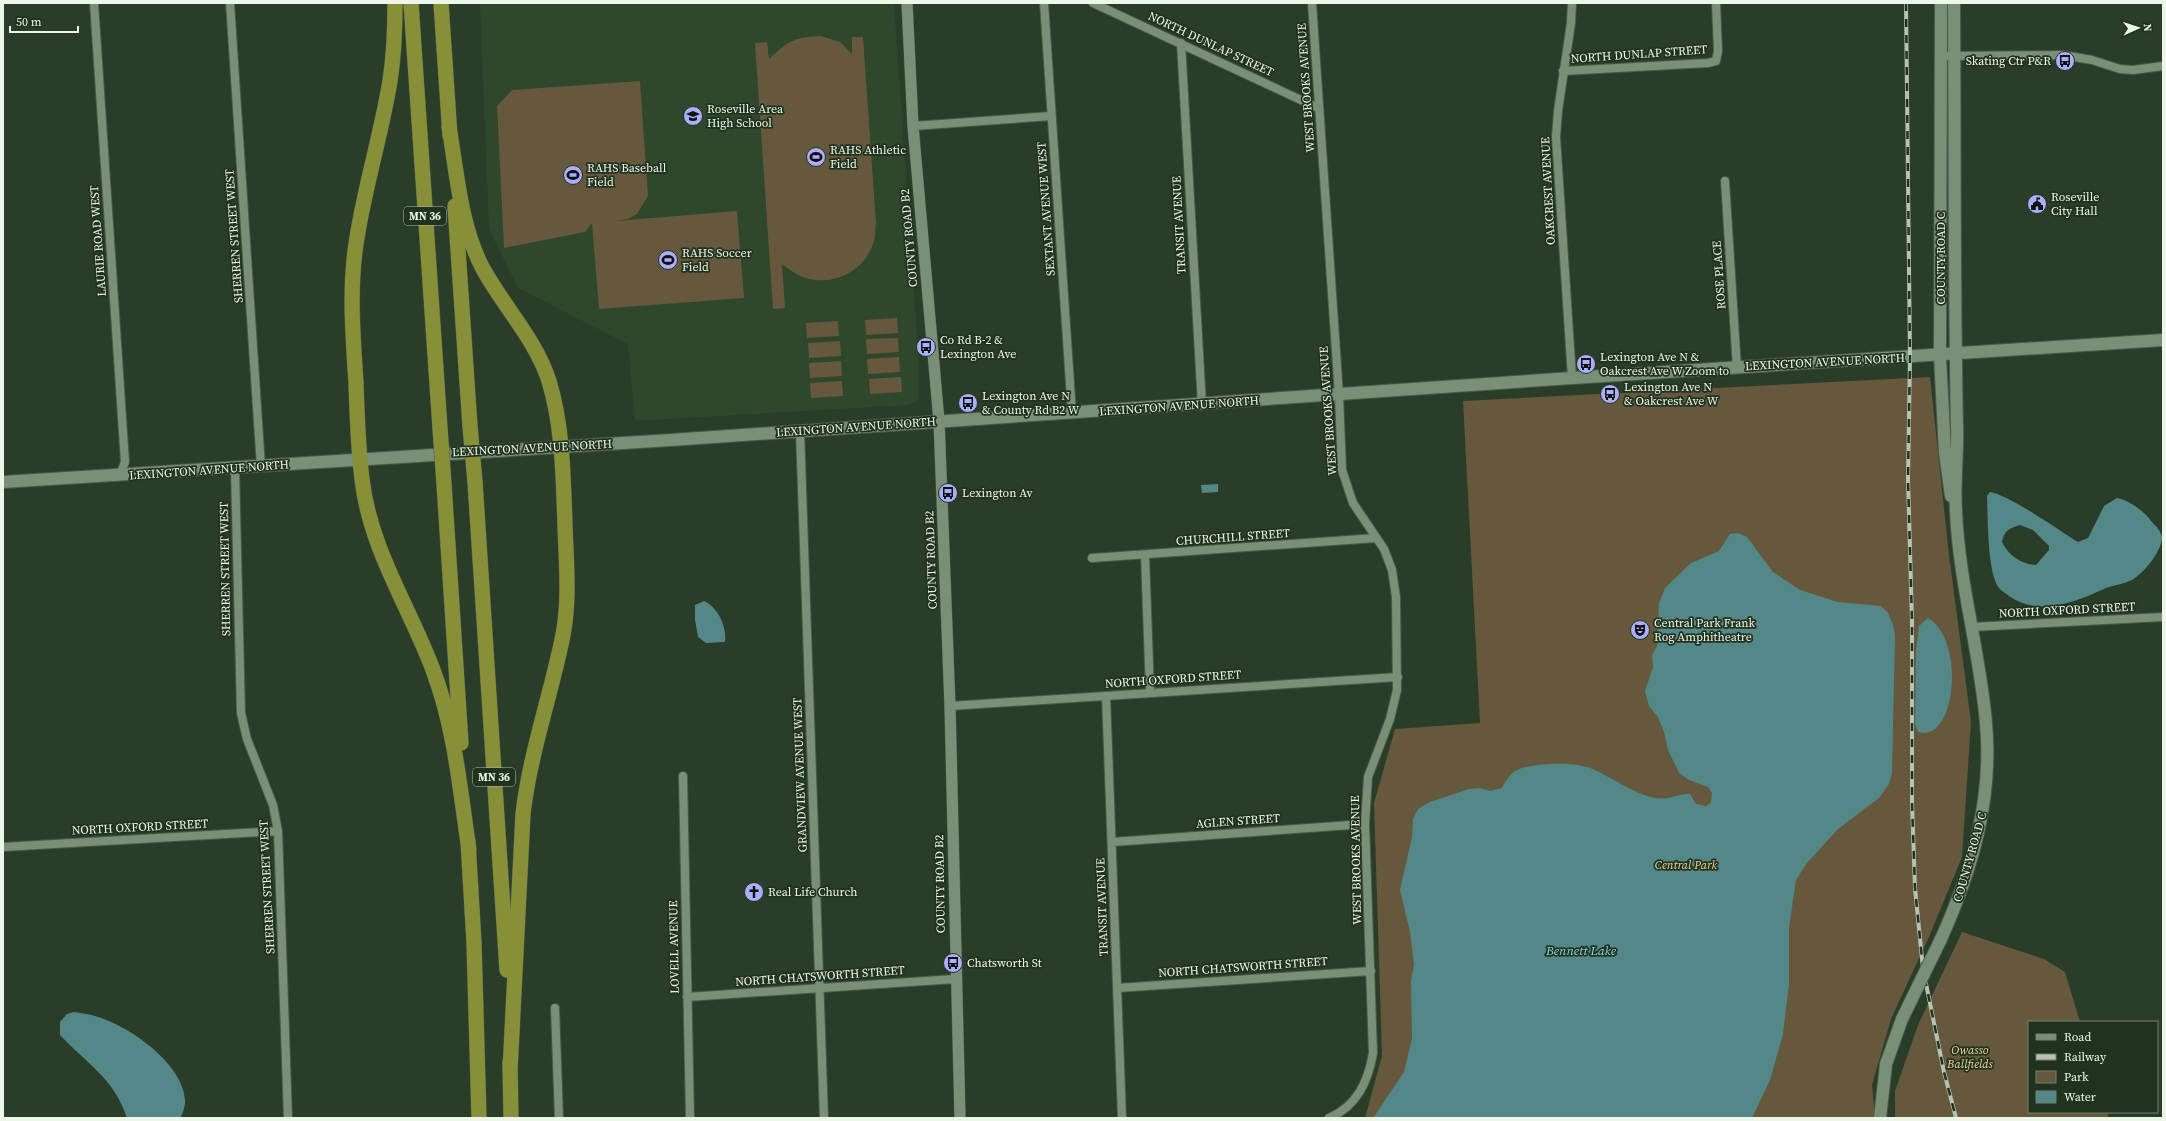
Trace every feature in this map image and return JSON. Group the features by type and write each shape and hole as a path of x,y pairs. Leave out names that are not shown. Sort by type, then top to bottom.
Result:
{"highway":[{"path":"394,3 394,50 390,79 361,215 353,274 353,333 360,459 367,510 375,538 384,562 428,656 448,715 469,850"},
{"name":"MN 36","path":"411,3 469,850 475,951 479,1118"},
{"name":"MN 36","path":"440,3 475,482 506,945 511,1118"},
{"path":"449,127 465,221 475,252 490,281 524,330 542,363 555,405 561,446 568,598 563,636 526,785 523,814 510,1071"}],"main road":[{"name":"COUNTY ROAD C","path":"1880,1118 1886,1064 1902,1019 1941,939 1966,879 1984,813 1986,793 1988,749 1986,724 1956,511 1956,355 1948,56 1941,3"},
{"name":"COUNTY ROAD C","path":"1954,3 1948,56 1940,356 1944,453 1948,486 1956,511"},
{"name":"LEXINGTON AVENUE NORTH","path":"3,482 235,469 360,459 800,432 939,421 1572,378 1956,355 2163,340"}],"street":[{"name":"LAURIE ROAD WEST","path":"94,3 126,462 120,476"},
{"name":"SHERREN STREET WEST","path":"230,3 261,467"},
{"name":"COUNTY ROAD B2","path":"907,3 913,126 939,421 950,706 955,979 960,1118"},
{"name":"SEXTANT AVENUE WEST","path":"1044,3 1072,413"},
{"name":"NORTH DUNLAP STREET","path":"1093,3 1318,108"},
{"name":"WEST BROOKS AVENUE","path":"1312,3 1318,108 1339,395 1341,459 1345,481 1353,503 1386,554 1394,581 1398,677 1390,719 1368,777 1365,824 1371,971 1373,1053 1371,1066 1362,1091 1355,1100 1347,1108 1329,1118"},
{"name":"OAKCREST AVENUE","path":"1572,3 1571,23 1563,71 1556,137 1572,378"},
{"name":"NORTH DUNLAP STREET","path":"1563,71 1708,63 1716,61 1718,51 1716,3"},
{"name":"TRANSIT AVENUE","path":"1181,43 1202,404"},
{"path":"1948,56 2063,55 2120,69 2133,70 2163,66"},
{"path":"913,126 1051,116"},
{"name":"ROSE PLACE","path":"1725,181 1737,368"},
{"name":"GRANDVIEW AVENUE WEST","path":"800,432 824,1118"},
{"name":"SHERREN STREET WEST","path":"235,469 241,713 247,740 274,805 278,831 288,1118"},
{"name":"CHURCHILL STREET","path":"1092,558 1376,538"},
{"path":"1146,555 1150,693"},
{"name":"NORTH OXFORD STREET","path":"1972,627 2163,617"},
{"name":"NORTH OXFORD STREET","path":"950,706 1398,677"},
{"name":"TRANSIT AVENUE","path":"1106,696 1122,1118"},
{"name":"LOVELL AVENUE","path":"683,776 690,1118"},
{"name":"AGLEN STREET","path":"1112,842 1365,824"},
{"name":"NORTH OXFORD STREET","path":"3,847 278,831"},
{"name":"NORTH CHATSWORTH STREET","path":"1117,988 1371,971"},
{"name":"NORTH CHATSWORTH STREET","path":"687,997 955,979"},
{"path":"555,1008 559,1118"}],"shaded area":[{"name":"Roseville Area High School","path":"480,3 894,3 919,364 918,399 909,405 635,421 628,344 518,288 489,229"}],"green space":[{"name":"RAHS Athletic Field","path":"821,36 840,42 852,54 852,37 863,37 876,223 875,239 870,252 864,261 856,268 836,278 814,280 795,273 782,264 785,308 773,309 755,43 767,42 769,59 781,48 792,41 804,37"},
{"name":"RAHS Baseball Field","path":"640,81 648,196 637,214 628,219 616,221 737,211 744,298 599,309 592,223 585,232 504,248 497,106 512,90"},
{"path":"897,318 898,333 866,335 865,320"},
{"path":"838,321 839,336 807,338 806,323"},
{"path":"898,338 899,352 867,354 866,339"},
{"path":"840,341 841,356 809,358 808,343"},
{"path":"899,357 900,372 868,374 867,359"},
{"path":"841,361 842,376 810,378 809,363"},
{"path":"901,377 902,392 870,394 869,379"},
{"name":"Central Park","path":"1930,377 1949,555 1971,722 1962,857 1929,937 1891,1019 1872,1085 1875,1118 1365,1118 1382,1056 1374,803 1395,729 1480,723 1463,401"},
{"path":"842,381 843,396 811,398 810,383"},
{"name":"Owasso Ballfields","path":"1962,932 2044,959 2065,972 2080,1021 2028,1021 2028,1113 2107,1113 2109,1118 1895,1118 1895,1091 1918,1025"}],"water":[{"path":"1218,484 1218,492 1202,493 1201,485"},
{"path":"1990,492 2009,499 2078,542 2088,538 2104,506 2117,498 2122,499 2140,510 2157,527 2161,534 2161,544 2155,556 2146,568 2132,580 2070,602 2058,605 2033,606 2009,596 1999,588 1995,581 1990,558 1987,496","holes":["2020,525 2033,530 2049,546 2049,550 2036,565 2020,561 2008,551 2002,542 2008,530 2013,527"]},
{"name":"Bennett Lake","path":"1738,533 1747,537 1773,572 1800,590 1838,602 1881,606 1888,613 1895,635 1892,773 1889,784 1879,798 1838,829 1807,863 1796,880 1789,928 1789,984 1783,1034 1770,1080 1752,1118 1373,1118 1404,1072 1412,1038 1411,981 1414,964 1410,932 1400,890 1412,837 1413,819 1418,809 1430,802 1469,789 1480,788 1490,791 1502,788 1509,777 1516,770 1531,766 1554,764 1579,765 1594,769 1632,790 1651,797 1667,798 1690,794 1696,804 1706,806 1711,802 1712,793 1708,787 1689,780 1679,773 1668,750 1664,732 1658,717 1649,706 1645,691 1653,667 1652,655 1657,646 1659,603 1665,588 1691,563 1719,551 1730,534"},
{"path":"704,601 713,608 720,618 725,630 725,642 706,643 698,637 695,620 695,605"},
{"path":"1928,618 1940,630 1948,647 1952,667 1952,688 1948,707 1941,722 1931,731 1918,732 1915,724 1916,651 1919,626"},
{"path":"74,1012 88,1014 108,1021 123,1028 152,1048 175,1073 182,1086 185,1102 181,1118 127,1118 115,1092 99,1072 60,1035 60,1022 67,1014"}],"railway":[{"path":"1906,3 1910,357 1908,479 1912,621 1912,803 1915,888 1923,969 1944,1072 1956,1118"}],"place":[{"name":"Skating Ctr P&R","path":"2065,61"},
{"name":"Roseville Area High School","path":"693,116"},
{"name":"RAHS Athletic Field","path":"816,157"},
{"name":"RAHS Baseball Field","path":"573,175"},
{"name":"Roseville City Hall","path":"2037,204"},
{"name":"RAHS Soccer Field","path":"668,260"},
{"name":"Co Rd B-2 & Lexington Ave","path":"926,347"},
{"name":"Lexington Ave N & Oakcrest Ave W Zoom to","path":"1586,364"},
{"name":"Lexington Ave N & Oakcrest Ave W","path":"1610,394"},
{"name":"Lexington Ave N & County Rd B2 W","path":"968,403"},
{"name":"Lexington Av","path":"948,493"},
{"name":"Central Park Frank Rog Amphitheatre","path":"1640,630"},
{"name":"Real Life Church","path":"754,892"},
{"name":"Chatsworth St","path":"953,963"}]}
